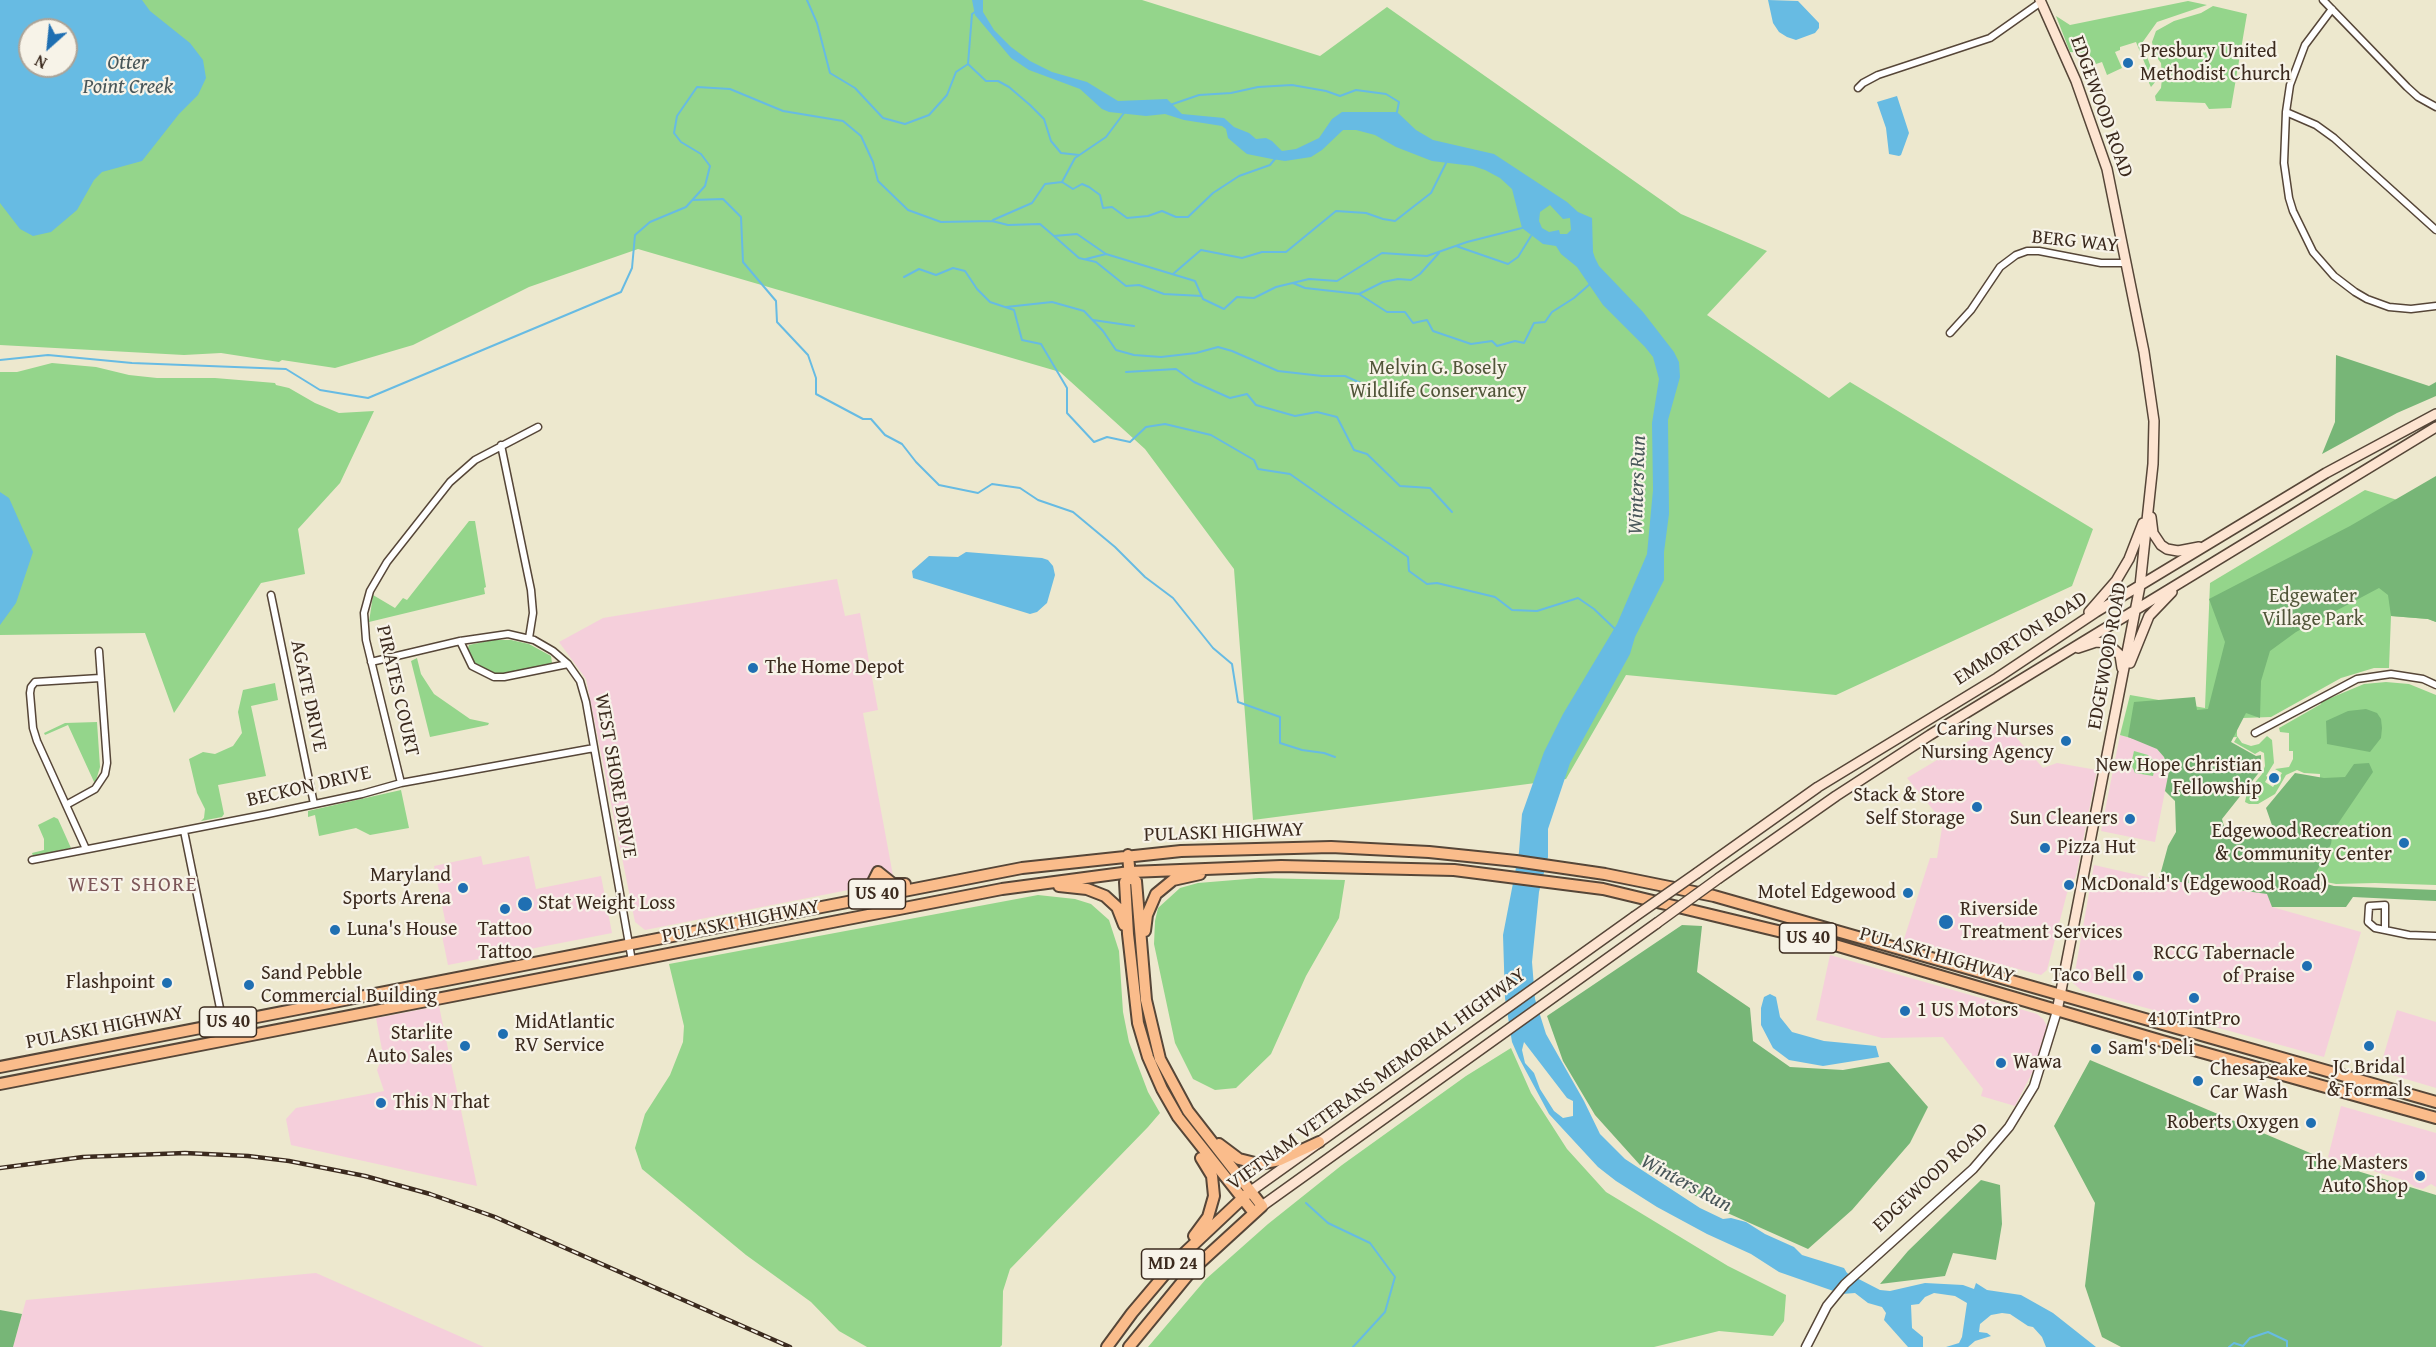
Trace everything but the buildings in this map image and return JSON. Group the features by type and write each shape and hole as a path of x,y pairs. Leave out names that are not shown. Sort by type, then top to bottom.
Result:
{"highway":[{"name":"PULASKI HIGHWAY","path":"0,1066 1022,868 1128,855 1226,848 1331,847 1430,852 1516,861 1714,896 2436,1102"},
{"path":"1128,855 1130,875 1136,881 1149,1019 1160,1059 1177,1094 1251,1191 1258,1209"},
{"name":"PULASKI HIGHWAY","path":"0,1084 1002,889 1130,875 1249,866 1420,869 1514,876 1603,889 1828,943 2057,1011 2436,1118"},
{"path":"1144,980 1147,915 1156,894 1173,880 1249,866"},
{"path":"821,906 827,899 865,891 870,888 878,872 893,884 899,885 953,875 970,877"},
{"path":"1130,875 1125,882 1128,934 1135,999 1143,1040 1154,1074 1192,1145 1212,1176 1214,1196 1208,1217 1176,1261"},
{"path":"1041,884 1087,889 1105,896 1117,907 1128,934"},
{"path":"1178,1117 1241,1199 1258,1209"},
{"path":"1203,1131 1239,1159 1260,1164 1280,1160 1319,1142"},
{"name":"VIETNAM VETERANS MEMORIAL HIGHWAY","path":"1107,1347 1131,1313 1176,1261 1251,1191"},
{"name":"VIETNAM VETERANS MEMORIAL HIGHWAY","path":"1129,1347 1177,1286 1258,1209"}],"main road":[{"name":"EDGEWOOD ROAD","path":"2041,1 2076,81 2107,169 2144,352 2154,421 2149,506 2140,586 2057,1011"},
{"name":"EMMORTON ROAD","path":"1697,873 1818,787 1997,678 2064,632 2326,473 2436,414"},
{"name":"EMMORTON ROAD","path":"1719,878 1911,747 2436,427"},
{"path":"2149,506 2153,533 2161,545 2167,549 2186,551 2209,545"},
{"path":"2064,632 2087,613 2116,581 2129,559 2149,506"},
{"path":"2124,676 2151,612 2192,575"},
{"path":"2066,651 2097,642 2108,643 2120,655 2124,676"},
{"name":"VIETNAM VETERANS MEMORIAL HIGHWAY","path":"1251,1191 1697,873"},
{"name":"VIETNAM VETERANS MEMORIAL HIGHWAY","path":"1258,1209 1719,878"}],"street":[{"path":"2323,0 2418,98 2436,107"},
{"path":"1858,88 1878,75 1990,38 2041,1"},
{"path":"2332,9 2309,37 2290,85 2286,112 2284,163 2289,198 2299,228 2323,265 2346,286 2378,304 2411,309 2436,306"},
{"path":"2286,112 2316,125 2334,138 2436,230"},
{"name":"BERG WAY","path":"1950,333 1971,310 2000,267 2016,255 2027,251 2039,251 2102,263 2126,263"},
{"name":"PIRATES COURT","path":"401,783 366,640 364,613 370,591 376,579 450,482 476,460 538,427"},
{"path":"501,445 531,590 533,613 529,638"},
{"name":"AGATE DRIVE","path":"271,595 314,804"},
{"name":"WEST SHORE DRIVE","path":"371,662 499,634 529,638 546,646 568,664 582,688 632,962"},
{"path":"460,641 472,666 494,677 568,664"},
{"path":"66,805 95,789 105,774 107,762 99,651"},
{"path":"2255,733 2357,679 2391,674 2423,679 2436,685"},
{"path":"86,849 34,733 31,687 35,682 100,678"},
{"name":"BECKON DRIVE","path":"32,860 314,804 401,783 594,748"},
{"path":"184,831 223,1023"},
{"path":"2385,930 2385,905 2371,904 2367,908 2369,925 2385,930 2436,936"},
{"name":"EDGEWOOD ROAD","path":"1806,1347 1817,1322 1838,1292 1973,1169 2000,1140 2032,1091 2045,1056 2057,1011"}],"shaded area":[{"path":"837,579 845,616 860,613 878,710 863,713 894,881 645,930 635,922 586,679 559,642 603,618"},
{"path":"1997,724 2007,727 2043,768 2057,763 2097,770 2076,876 2067,893 2047,970 2041,975 1904,939 1930,858 1937,858 1943,822 1907,778"},
{"path":"2120,735 2145,742 2157,749 2164,757 2169,771 2155,842 2101,831"},
{"path":"481,856 483,865 529,856 536,889 601,876 612,933 448,965 440,926 446,925 434,866"},
{"path":"2094,865 2147,877 2268,894 2272,907 2361,932 2324,1057 2081,990 2073,983"},
{"path":"1830,955 2037,1014 2047,1026 2033,1071 2015,1106 1981,1096 1983,1089 1943,1037 1882,1038 1816,1020"},
{"path":"439,1006 477,1186 291,1145 286,1119 296,1108 384,1091 377,1070 383,1055 376,1018"},
{"path":"2397,1010 2436,1022 2436,1088 2379,1071"},
{"path":"2341,1106 2436,1133 2436,1187 2431,1184 2423,1189 2415,1187 2406,1181 2328,1157"},
{"path":"316,1273 484,1347 13,1347 26,1300"}],"green space":[{"name":"Melvin G. Bosely Wildlife Conservancy","path":"0,0 1142,0 1320,56 1387,7 1681,214 1767,251 1707,315 1829,398 1850,382 2093,529 2072,586 1836,695 1626,675 1566,779 1253,820 1234,569 1145,449 1060,372 638,249 529,287 413,345 335,368 221,353 184,355 0,345"},
{"path":"2188,1 2207,5 2157,22 2142,43 2156,81 2151,87 2150,76 2136,42 2120,47 2120,50 2115,52 2122,68 2107,75 2102,62 2096,64 2088,53 2070,52 2056,16 2070,25"},
{"path":"2213,6 2247,14 2231,108 2209,109 2205,103 2156,101 2155,96 2161,88 2162,78 2161,63 2155,55 2152,42 2156,31 2174,21 2201,13"},
{"path":"2336,355 2429,386 2436,382 2436,396 2397,413 2322,454 2335,422"},
{"path":"52,363 96,367 129,375 157,378 215,378 275,383 339,413 374,411 340,483 298,529 305,574 261,583 174,713 145,633 0,635 0,372 17,372"},
{"path":"2436,476 2436,622 2428,619 2391,616 2388,595 2379,588 2296,632 2270,651 2261,681 2260,718 2246,713 2231,742 2256,756 2261,755 2261,770 2222,819 2225,830 2265,838 2273,828 2266,808 2295,773 2324,778 2345,777 2354,764 2369,763 2373,772 2333,831 2331,844 2315,875 2323,883 2334,886 2436,890 2436,901 2353,897 2346,907 2272,907 2267,894 2159,879 2168,846 2176,832 2175,801 2165,791 2169,771 2164,757 2157,749 2128,737 2134,702 2195,697 2197,710 2208,709 2225,642 2209,599 2350,526"},
{"name":"Edgewater Village Park","path":"2365,490 2436,512 2436,622 2428,619 2391,616 2389,668 2374,668 2341,678 2271,717 2243,718 2237,726 2237,736 2242,743 2251,746 2259,744 2267,736 2272,740 2274,763 2265,782 2273,787 2282,773 2275,769 2289,767 2293,759 2293,751 2289,751 2289,733 2280,732 2279,728 2321,702 2364,684 2386,682 2409,684 2436,695 2436,885 2336,884 2326,882 2318,875 2320,774 2297,770 2286,775 2275,794 2258,804 2249,804 2245,802 2247,792 2262,774 2265,766 2264,753 2260,751 2255,754 2234,742 2237,737 2145,742 2120,735 2130,695 2205,708 2210,583"},
{"path":"469,521 475,521 486,587 484,588 485,594 369,622 373,595 395,608 403,598 407,600"},
{"path":"493,640 511,640 529,644 551,656 552,663 549,666 493,674 476,666 467,651 469,645"},
{"path":"417,658 421,674 434,694 470,719 489,723 488,725 430,737 411,661"},
{"path":"275,683 278,700 251,706 266,776 218,785 224,814 222,817 201,821 204,818 205,809 197,793 189,759 203,752 215,754 233,746 242,733 238,712 243,690"},
{"path":"2366,709 2377,713 2381,719 2382,728 2381,738 2370,752 2327,744 2326,721 2348,711"},
{"path":"97,722 100,767 95,784 68,725 45,735 44,733 65,723"},
{"path":"2134,751 2148,755 2156,763 2153,776 2135,773 2131,764"},
{"path":"401,790 409,828 370,835 356,828 319,836 315,815 308,817 308,811"},
{"path":"54,817 58,819 71,848 33,856 32,853 44,850 44,839 38,825"},
{"path":"1259,878 1345,880 1339,918 1306,976 1271,1054 1236,1088 1215,1090 1193,1079 1175,1043 1154,944 1155,921 1158,908 1180,888 1198,883"},
{"path":"1038,895 1075,899 1091,904 1109,920 1119,951 1123,1012 1129,1042 1148,1092 1160,1113 1010,1269 1003,1291 1002,1345 1000,1347 867,1347 839,1331 811,1302 746,1255 642,1169 635,1148 645,1114 670,1075 683,1042 684,1026 669,964"},
{"path":"1682,925 1702,926 1697,972 1750,1008 1753,1041 1790,1067 1843,1070 1889,1062 1928,1107 1910,1143 1852,1210 1808,1249 1723,1211 1640,1165 1595,1115 1563,1061 1547,1016"},
{"path":"1511,1048 1531,1093 1567,1149 1606,1192 1728,1266 1786,1295 1784,1321 1773,1336 1719,1331 1654,1347 1148,1347 1206,1279 1268,1224 1342,1165 1466,1076"},
{"path":"2090,1060 2341,1166 2436,1195 2436,1347 2121,1347 2102,1337 2085,1286 2095,1203 2054,1126"},
{"path":"1981,1180 2000,1185 2002,1224 1996,1260 1953,1253 1945,1276 1880,1284 1908,1251"},
{"path":"0,1310 22,1314 13,1347 0,1347"}],"water":[{"name":"Otter Point Creek","path":"0,0 142,0 150,11 190,43 203,60 206,78 198,95 179,114 142,161 102,172 94,180 77,210 51,232 33,236 20,229 0,203"},
{"path":"972,0 983,0 983,12 994,30 1030,61 1052,72 1087,82 1118,101 1167,99 1182,114 1224,118 1234,127 1249,133 1256,139 1266,138 1272,141 1282,151 1296,149 1319,138 1332,119 1342,112 1397,112 1416,130 1433,140 1494,154 1567,202 1578,212 1592,218 1593,252 1599,266 1643,312 1674,352 1679,362 1680,377 1668,420 1669,514 1664,552 1664,580 1635,637 1630,654 1570,763 1548,829 1548,857 1539,892 1532,962 1535,999 1546,1034 1600,1134 1625,1159 1700,1208 1723,1219 1731,1218 1746,1222 1765,1234 1794,1247 1802,1255 1844,1268 1847,1273 1880,1290 1890,1291 1925,1283 1963,1285 1974,1289 1976,1283 1987,1290 2021,1295 2053,1313 2096,1347 2046,1347 2042,1337 2033,1327 2010,1314 2002,1313 1991,1315 1980,1324 1979,1332 1991,1336 1975,1341 1968,1347 1946,1347 1959,1343 1962,1337 1967,1303 1955,1296 1934,1293 1925,1297 1919,1304 1911,1305 1912,1328 1923,1337 1923,1347 1908,1347 1884,1320 1886,1313 1882,1307 1868,1303 1855,1293 1842,1294 1779,1272 1751,1254 1657,1207 1616,1181 1598,1167 1549,1114 1519,1058 1512,1042 1505,998 1503,935 1519,852 1522,814 1544,752 1563,714 1617,624 1647,554 1653,490 1652,423 1659,379 1653,357 1645,347 1603,305 1577,267 1561,254 1556,246 1543,244 1522,228 1512,189 1500,178 1485,170 1473,166 1432,161 1396,147 1375,135 1356,130 1343,130 1311,157 1285,161 1247,154 1228,138 1226,129 1222,126 1184,120 1165,114 1146,116 1109,112 1102,109 1080,89 1029,70 1011,58 975,15","holes":["1550,205 1563,219 1570,218 1571,230 1567,234 1560,234 1559,230 1549,232 1542,228 1539,221 1540,212","1524,1042 1567,1098 1573,1101 1573,1116 1563,1118 1554,1111 1540,1089 1534,1073 1525,1063 1522,1050"]},
{"path":"1768,0 1798,1 1819,23 1819,28 1815,33 1796,40 1787,37 1779,32 1773,23"},
{"path":"1897,96 1909,133 1899,156 1889,154 1886,128 1877,102"},
{"path":"0,492 9,498 33,552 16,603 0,625"},
{"path":"966,552 1048,560 1053,566 1055,575 1047,603 1037,612 1030,614 913,578 912,571 929,556 958,557"},
{"path":"1770,994 1776,997 1780,1017 1792,1032 1824,1041 1876,1046 1879,1057 1823,1066 1789,1060 1773,1048 1761,1025 1761,1008 1764,997"}],"waterway":[{"path":"807,0 817,23 830,73 855,88 883,118 905,124 929,115 947,95 956,72 968,64"},
{"path":"975,12 972,14 968,64 986,81 998,81 1030,105 1044,119 1051,141 1061,153 1079,155"},
{"path":"1170,105 1199,95 1292,85 1340,96 1356,90 1386,94 1399,102 1397,112"},
{"path":"0,360 48,355 132,363 286,369 320,390 368,398 621,292 632,268 635,235 650,222 686,207 705,186 710,166 701,154 681,142 674,133 677,116 697,87 730,89 783,111 843,121 861,136 873,162 878,181 908,210 941,222 992,221 1008,225 1040,224 1054,236 1077,234 1106,254 1195,281 1203,299 1224,309 1237,297 1254,298 1276,287 1309,279 1337,281 1382,253 1427,256 1467,242 1522,228"},
{"path":"993,220 1032,203 1045,184 1062,182 1075,158 1106,137 1124,113"},
{"path":"1062,182 1073,189 1082,184 1089,187 1100,195 1103,208 1112,207 1127,218 1148,216 1162,211 1176,217 1188,217 1213,193 1239,176 1270,165 1275,159"},
{"path":"1173,274 1201,250 1242,258 1262,252 1286,252 1336,211 1366,213 1395,221 1431,193 1446,163"},
{"path":"693,200 723,199 741,217 743,262 776,301 777,322 808,355 816,378 816,394 863,419 871,419 885,435 902,444 939,485 978,493 992,484 1020,488 1038,500 1073,512 1115,547 1145,577 1173,598 1213,648 1232,664 1238,702 1280,717 1280,743 1335,757"},
{"path":"1456,246 1508,264 1518,257 1531,236"},
{"path":"1055,237 1079,258 1096,262 1126,286 1139,285 1164,294 1202,296"},
{"path":"1293,283 1305,288 1359,294 1383,282 1398,279 1411,280 1420,274 1439,253"},
{"path":"1086,259 1106,254"},
{"path":"904,277 919,269 936,275 953,268 965,271 977,289 990,302 1014,310 1022,340 1041,344 1067,388 1067,413 1094,442 1107,437 1130,442 1146,427 1165,424 1211,435 1254,460 1258,469 1290,474 1408,557 1409,571 1427,584 1437,583 1495,597 1512,610 1537,611 1578,598 1594,609 1616,630"},
{"path":"1359,294 1387,312 1405,312 1413,323 1427,320 1433,331 1471,344 1492,341 1497,346 1515,341 1524,343 1534,323 1545,322 1552,312 1590,284"},
{"path":"1006,307 1052,302 1084,311 1103,331 1116,350 1134,355 1161,357 1196,353 1218,347 1278,371 1345,376 1374,389 1406,389"},
{"path":"1093,320 1134,326"},
{"path":"1126,372 1176,369 1194,382 1230,398 1247,394 1256,405 1295,416 1317,412 1337,417 1354,450 1367,454 1400,486 1430,488 1452,512"},
{"path":"1306,1203 1328,1223 1370,1243 1395,1277 1385,1312 1353,1347"},
{"path":"2229,1347 2234,1343 2243,1346 2250,1338 2268,1332 2287,1341 2287,1347"}],"railway":[{"path":"0,1168 83,1157 185,1153 248,1156 289,1161 365,1176 430,1194 495,1217 790,1347"}],"place":[{"name":"Presbury United Methodist Church","path":"2128,63"},
{"name":"The Home Depot","path":"753,668"},
{"name":"Caring Nurses Nursing Agency","path":"2066,741"},
{"name":"New Hope Christian Fellowship","path":"2274,778"},
{"name":"Stack & Store Self Storage","path":"1977,807"},
{"name":"Sun Cleaners","path":"2130,819"},
{"name":"Edgewood Recreation & Community Center","path":"2404,843"},
{"name":"Pizza Hut","path":"2045,848"},
{"name":"McDonald's (Edgewood Road)","path":"2069,885"},
{"name":"Maryland Sports Arena","path":"463,888"},
{"name":"Motel Edgewood","path":"1908,893"},
{"name":"Stat Weight Loss","path":"525,904"},
{"name":"Tattoo Tattoo","path":"505,909"},
{"name":"Riverside Treatment Services","path":"1946,922"},
{"name":"Luna's House","path":"335,930"},
{"name":"RCCG Tabernacle of Praise","path":"2307,966"},
{"name":"Taco Bell","path":"2138,976"},
{"name":"Flashpoint","path":"167,983"},
{"name":"Sand Pebble Commercial Building","path":"249,985"},
{"name":"410TintPro","path":"2194,998"},
{"name":"1 US Motors","path":"1905,1011"},
{"name":"MidAtlantic RV Service","path":"503,1034"},
{"name":"Starlite Auto Sales","path":"465,1046"},
{"name":"JC Bridal & Formals","path":"2369,1046"},
{"name":"Sam's Deli","path":"2096,1049"},
{"name":"Wawa","path":"2001,1063"},
{"name":"Chesapeake Car Wash","path":"2198,1081"},
{"name":"This N That","path":"381,1103"},
{"name":"Roberts Oxygen","path":"2311,1123"},
{"name":"The Masters Auto Shop","path":"2420,1176"}],"district":[{"name":"WEST SHORE","path":"133,886"}],"water label":[{"name":"Winters Run","path":"1638,485"},
{"name":"Winters Run","path":"1686,1184"}]}
